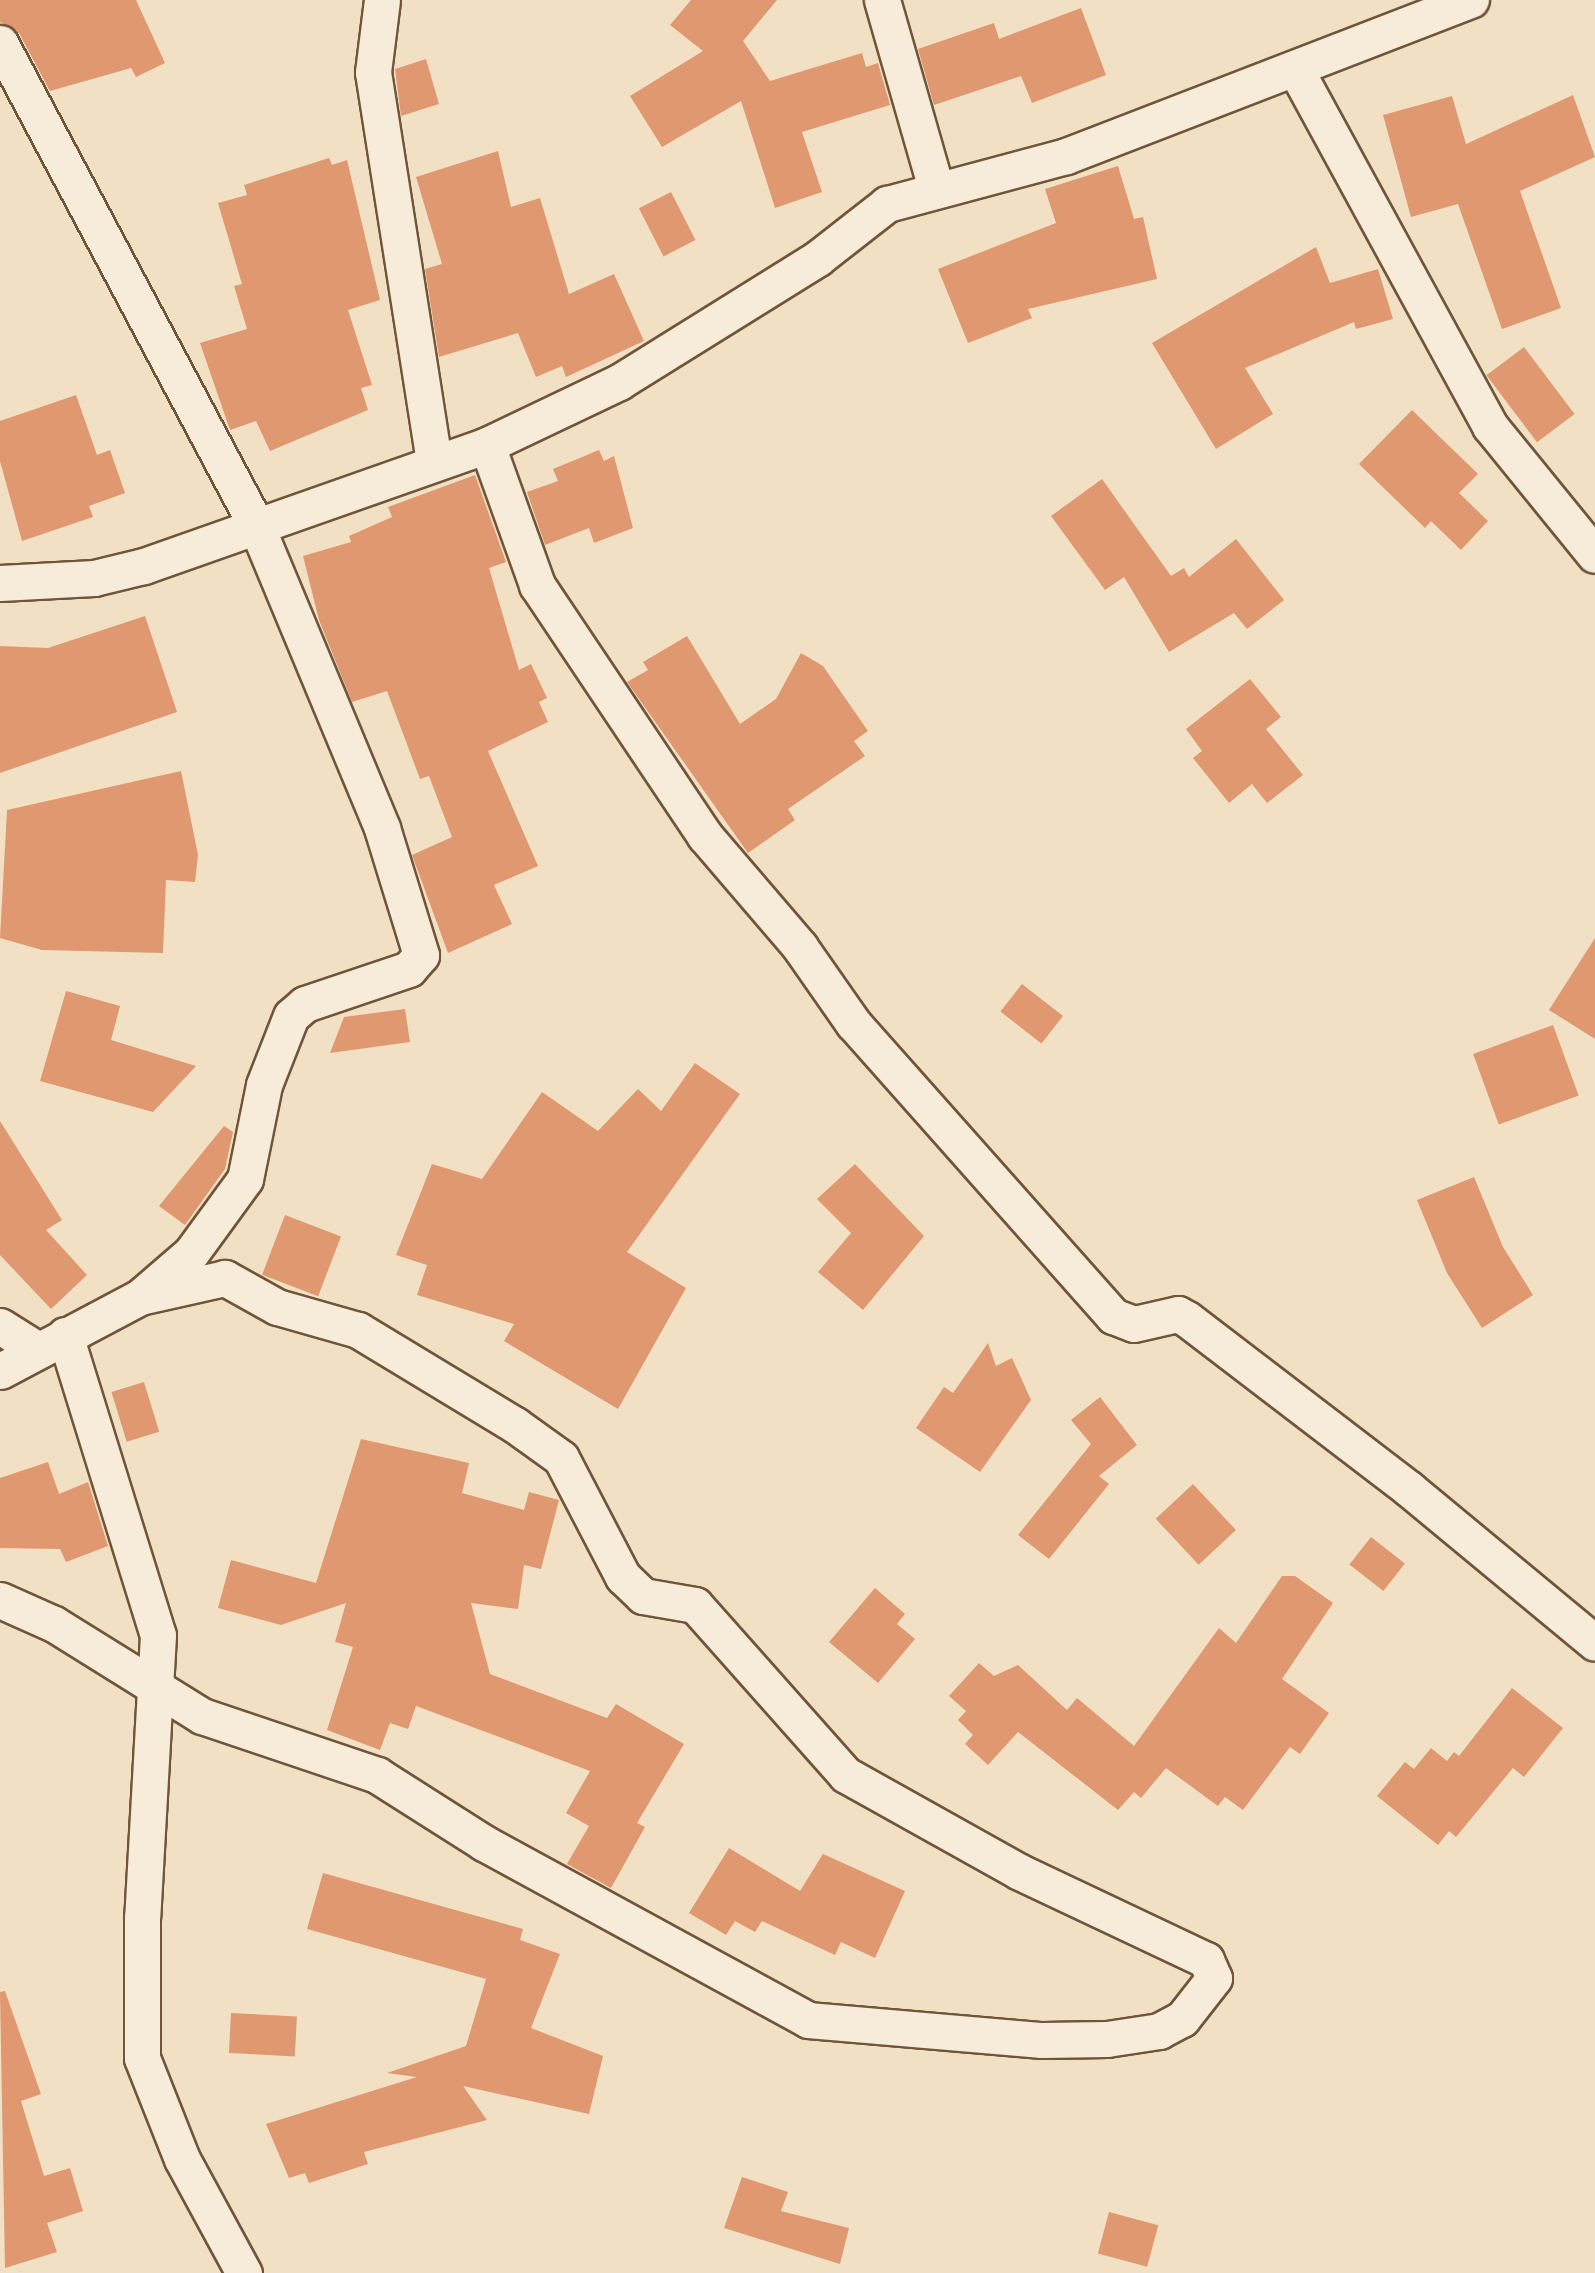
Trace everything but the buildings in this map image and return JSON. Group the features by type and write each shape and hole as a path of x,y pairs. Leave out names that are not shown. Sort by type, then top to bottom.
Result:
{"street":[{"path":"382,0 373,72 434,462"},
{"path":"882,0 936,188"},
{"path":"0,583 94,578 183,554 256,525 323,508 434,462 487,445 619,382 818,258 886,204 1066,156 1297,72 1471,0"},
{"path":"0,43 256,525 382,828 421,960 384,981 304,1004 290,1016 264,1085 239,1192 211,1232 140,1297"},
{"path":"1297,72 1490,426 1595,555"},
{"path":"487,445 536,585 705,836 762,899 853,1022 1112,1316 1134,1324 1178,1314 1186,1319 1409,1489 1595,1643"},
{"path":"0,1371 140,1297 225,1278 278,1307 358,1330 515,1425 561,1458 622,1577 644,1596 695,1606 846,1775 1018,1871 1206,1960 1214,1978 1182,2019 1159,2031 1108,2040 1042,2040 808,2020 484,1842 377,1776 202,1716 152,1689 54,1624 0,1600"},
{"path":"0,1326 50,1342"},
{"path":"50,1342 153,1612 158,1635 152,1689 142,2058 182,2159 244,2273"}]}
